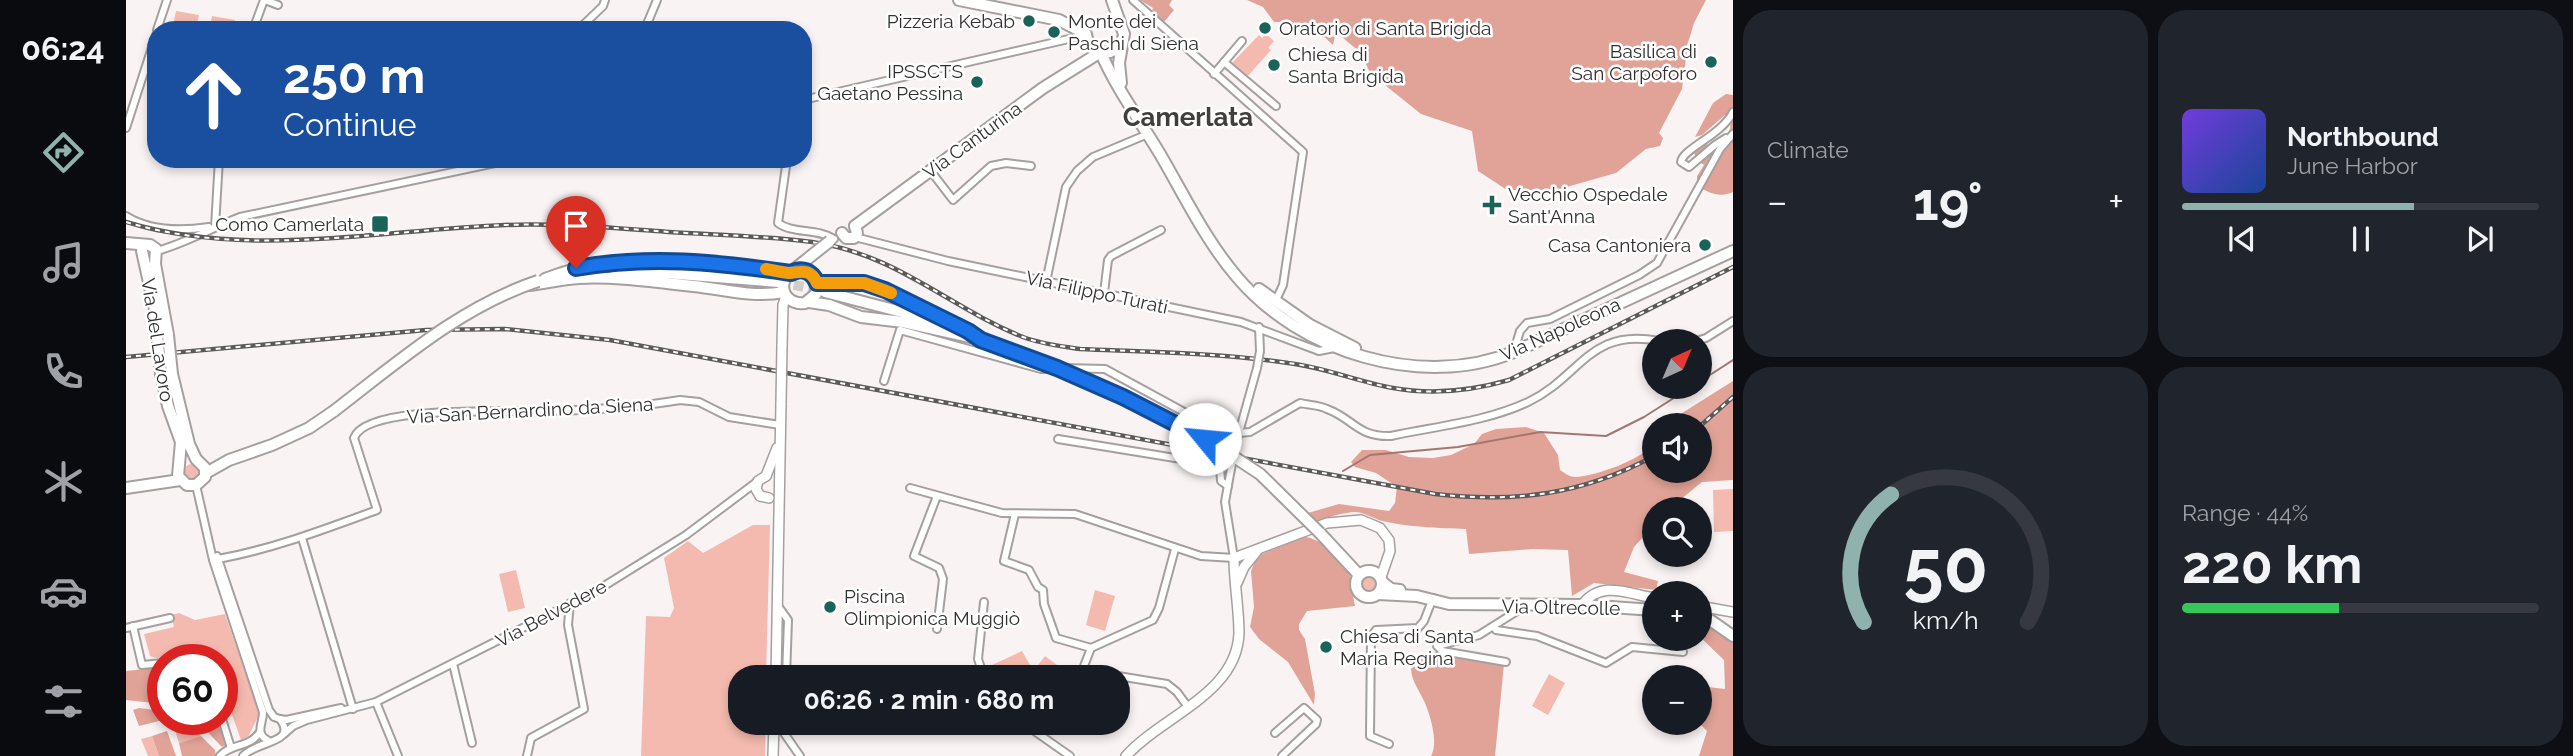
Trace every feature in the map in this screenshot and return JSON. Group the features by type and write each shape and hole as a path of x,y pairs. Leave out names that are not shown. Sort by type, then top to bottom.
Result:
{"main road":[{"path":"959,0 1059,20 1092,45"},
{"name":"Via Napoleona","path":"1112,0 1121,24 1123,39 1119,63 1124,93"},
{"name":"Via Canturina","path":"836,238 846,225 855,232 930,170 1043,89 1092,45 1117,50 1123,39"},
{"name":"Via Napoleona","path":"1092,45 1124,93 1222,257 1238,278 1283,318 1336,347 1346,346 1377,358 1407,364 1458,366 1476,363 1514,352 1733,251"},
{"path":"836,238 784,281 783,290 792,302 903,322 981,340"},
{"path":"126,244 149,252"},
{"name":"Via del Lavoro","path":"149,252 156,314 163,334 167,374 165,397 181,441 180,472"},
{"path":"805,303 816,294 818,283 811,256"},
{"name":"Via Napoleona","path":"1222,257 1275,302 1310,325 1377,358"},
{"path":"126,488 162,481 180,472 188,459 202,466 229,460 309,428 448,326 487,303 524,286 577,273 658,259 793,272 803,270 818,283 1057,368 1123,397 1223,449 1260,474 1344,558 1372,575 1378,594 1368,597 1360,593 1356,583 1372,575"},
{"path":"524,286 577,273 762,296 783,290"},
{"path":"818,283 864,283 885,290 981,340"},
{"name":"Via Napoleona","path":"1259,298 1275,302"},
{"name":"Via del Lavoro","path":"167,374 186,435 202,466"},
{"path":"180,472 187,485 196,485 203,481 202,466"},
{"name":"Via Oltrecolle","path":"1372,575 1391,589 1419,592 1433,599"},
{"name":"Via Oltrecolle","path":"1378,594 1417,596 1468,604 1642,609"},
{"path":"1712,621 1733,636"}],"street":[{"path":"160,21 167,0"},
{"path":"257,21 265,0 278,5"},
{"path":"587,21 603,6 605,0"},
{"path":"648,21 657,0"},
{"path":"1133,0 1303,152 1283,285 1275,302"},
{"path":"1059,20 1066,33 1061,43"},
{"path":"1214,74 1242,41"},
{"path":"812,98 1061,43 1092,45"},
{"path":"1224,62 1276,106"},
{"path":"126,128 147,63"},
{"path":"1248,94 1254,87"},
{"path":"1732,135 1715,145 1689,167 1681,162 1683,155 1718,132 1733,112"},
{"path":"1046,282 1066,187 1077,171 1093,157 1148,134"},
{"path":"1514,352 1520,331 1527,323 1550,319 1628,281 1657,263 1720,149 1732,135"},
{"path":"930,170 953,200 991,166 1006,163 1031,166"},
{"path":"215,227 218,168"},
{"path":"149,252 190,240 240,217 471,168"},
{"path":"786,168 778,223 836,238"},
{"path":"126,216 135,221 168,229 215,227"},
{"path":"1104,293 1111,256 1161,230"},
{"name":"Via Filippo Turati","path":"855,232 913,253 1259,327 1319,351 1336,347"},
{"path":"776,665 783,290"},
{"path":"783,317 805,303"},
{"path":"1712,334 1733,321"},
{"path":"1128,755 1138,743 1213,688 1233,663 1239,634 1234,558 1225,502 1237,438 1257,368 1260,351 1259,327"},
{"path":"884,381 900,330 1041,369 1105,369 1237,438"},
{"path":"1237,438 1300,403 1326,408 1360,430 1377,436 1391,436 1493,416 1531,401 1597,348 1620,340 1642,338"},
{"name":"Via San Bernardino da Siena","path":"218,559 302,538 377,510 354,441 355,433 392,417 452,412 562,411 680,400 699,402 729,417 780,425"},
{"path":"1058,439 1219,466 1221,481 1228,486"},
{"path":"769,498 757,493 780,441"},
{"path":"762,479 775,480 778,487"},
{"name":"Via Belvedere","path":"284,734 300,723 376,702 596,591 686,535 762,479"},
{"path":"196,485 211,541 269,710 285,728 284,734 277,741 258,745 242,756 240,749 233,747"},
{"path":"769,498 778,487"},
{"path":"910,488 1015,514 1075,514 1200,556 1234,558 1327,523 1356,519 1377,526 1386,534 1391,548 1385,562 1372,575"},
{"name":"Via Belvedere","path":"736,496 757,493"},
{"path":"937,496 914,556 939,568 943,579 937,629"},
{"path":"769,498 779,520"},
{"path":"1015,514 1004,561 1006,564 1030,570 1038,587 1043,590 1044,604 1056,638 1091,648 1153,620 1159,608 1175,549"},
{"path":"302,538 353,709"},
{"path":"211,541 213,560 263,712 260,732 255,740 233,747 220,756"},
{"path":"1236,585 1248,561 1261,547"},
{"path":"1582,606 1589,596 1602,589 1642,596"},
{"path":"1389,744 1370,736 1371,637 1376,630 1418,628 1424,621 1433,599"},
{"path":"980,665 978,659 984,602"},
{"path":"527,756 531,738 584,709 568,625 570,603"},
{"path":"778,606 788,620 786,665"},
{"path":"1506,662 1437,648 1439,643 1479,635 1525,606"},
{"path":"1712,608 1733,612"},
{"path":"147,665 142,665 129,627 170,618"},
{"path":"1494,627 1496,630 1537,636 1606,663 1632,647 1683,652"},
{"path":"1091,648 1085,670 1167,684 1188,707"},
{"path":"453,664 472,743"},
{"path":"376,702 398,756"},
{"path":"1275,733 1304,708 1317,720 1282,756"},
{"name":"Via Belvedere","path":"277,718 286,720 330,710 353,709"},
{"path":"263,720 277,718"},
{"path":"260,732 264,739 269,741"},
{"path":"228,735 233,747"},
{"path":"773,756 774,735"},
{"path":"785,735 800,756"},
{"path":"1040,735 1070,756"}],"shaded area":[{"path":"1140,0 1172,0 1169,5 1174,10 1164,22 1152,11 1153,8"},
{"path":"1247,0 1706,0 1694,23 1688,43 1682,89 1659,133 1663,138 1660,146 1646,149 1616,173 1556,190 1507,190 1478,171 1472,131 1421,114 1370,73 1361,53 1336,32 1333,45 1309,23 1298,32 1292,22 1274,22 1263,7"},
{"path":"176,11 199,15 198,21 174,21"},
{"path":"212,16 235,20 235,21 211,21"},
{"path":"1266,34 1274,41 1268,48 1271,50 1246,78 1231,64 1259,35 1262,38"},
{"path":"1726,94 1733,95 1733,192 1719,195 1697,186 1697,176 1704,165 1698,161 1693,151 1705,142 1716,153 1730,129 1731,118 1725,115 1702,135 1695,137 1713,103"},
{"path":"1733,381 1733,480 1712,481 1712,413 1682,413 1704,399 1712,399 1712,394"},
{"path":"1526,427 1544,433 1558,455 1560,470 1573,477 1594,474 1642,454 1642,483 1701,483 1684,497 1642,497 1642,538 1634,547 1624,572 1658,581 1642,581 1642,588 1594,583 1572,596 1568,550 1533,549 1469,554 1466,529 1399,524 1354,512 1317,522 1308,513 1339,504 1389,511 1395,503 1397,487 1376,473 1355,467 1351,462 1362,450 1386,450 1409,457 1433,458 1451,455 1474,444 1482,434 1496,429"},
{"path":"189,464 195,464 200,472 198,478 189,480 184,475 184,469"},
{"path":"1733,489 1733,531 1714,532 1713,490"},
{"path":"753,525 770,525 766,665 728,665 728,735 766,735 765,756 641,756 646,616 670,617 674,608 664,558 688,541 703,553"},
{"path":"1303,537 1323,544 1342,561 1350,576 1355,606 1307,611 1299,624 1299,630 1305,639 1315,694 1314,705 1288,662 1259,639 1250,627 1254,607 1251,571 1255,561 1262,554"},
{"path":"516,570 525,608 508,612 499,574"},
{"path":"1369,576 1375,578 1375,590 1369,592 1363,590 1361,584 1363,578"},
{"path":"1095,590 1115,596 1105,631 1086,625"},
{"path":"179,613 195,620 225,614 235,644 147,645 144,634 174,627 171,615"},
{"path":"1712,629 1733,642 1733,756 1699,756 1706,735 1712,735 1712,688 1725,689 1724,660 1712,648"},
{"path":"1441,650 1504,664 1495,756 1431,756 1434,736 1431,721 1411,669 1423,656"},
{"path":"238,651 259,715 248,737 241,740 238,731"},
{"path":"1022,651 1030,665 992,665"},
{"path":"1045,656 1057,665 1038,665"},
{"path":"147,669 147,702 126,700 126,671"},
{"path":"1549,674 1565,683 1548,715 1532,706"},
{"path":"147,709 147,724 139,726 133,710"},
{"path":"168,735 176,756 159,756 152,736"},
{"path":"176,735 201,736 179,743"},
{"path":"210,735 224,735 227,745 222,747"},
{"path":"152,736 159,756 148,756 141,739"},
{"path":"201,736 215,750 216,756 182,756 179,743"}],"waterway":[{"path":"1712,374 1733,360"},
{"path":"1343,471 1370,455 1458,447 1540,432 1606,436 1672,399"}],"tunnel":[{"path":"779,282 824,291"}],"railway":[{"path":"126,222 172,233 267,241 526,225 587,226 812,242 842,248 896,269 996,325 1037,341 1080,349 1185,353 1301,365 1393,388 1422,391 1466,389 1509,380 1733,267"},
{"path":"126,357 426,330 505,329 610,340 1435,494 1493,497 1548,493 1601,480 1642,462"},
{"path":"1712,416 1733,397"}],"slow traffic":[{"path":"766,269 791,273 803,270 811,274 817,283 864,283 891,293"}],"place":[{"name":"Pizzeria Kebab","path":"1029,21"},
{"name":"Oratorio di Santa Brigida","path":"1265,28"},
{"name":"Monte dei Paschi di Siena","path":"1054,32"},
{"name":"Basilica di San Carpoforo","path":"1711,62"},
{"name":"Chiesa di Santa Brigida","path":"1274,65"},
{"name":"IPSSCTS Gaetano Pessina","path":"977,82"},
{"name":"Vecchio Ospedale Sant'Anna","path":"1492,205"},
{"name":"Como Camerlata","path":"380,224"},
{"name":"Casa Cantoniera","path":"1705,245"},
{"name":"Piscina Olimpionica Muggiò","path":"830,607"},
{"name":"Chiesa di Santa Maria Regina","path":"1326,647"}],"district":[{"name":"Camerlata","path":"1188,117"}],"route":[{"path":"576,268 672,259 791,273 803,270 811,274 817,283 864,283 885,290 981,340 1057,368 1123,397 1205,439"}]}
